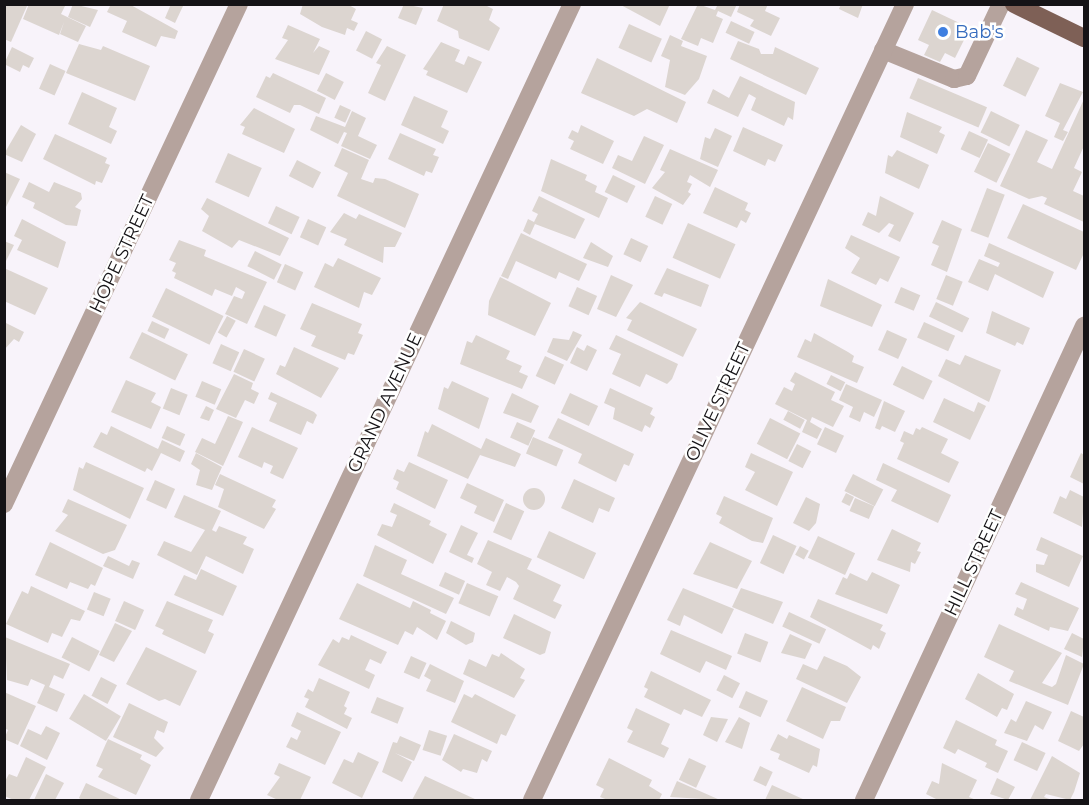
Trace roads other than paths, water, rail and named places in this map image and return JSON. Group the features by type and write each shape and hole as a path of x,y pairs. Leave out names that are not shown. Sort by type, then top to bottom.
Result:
{"main road":[{"path":"1014,4 1084,38"}],"street":[{"name":"HOPE STREET","path":"4,504 239,4"},
{"name":"GRAND AVENUE","path":"198,801 572,4"},
{"name":"OLIVE STREET","path":"532,801 905,4"},
{"path":"883,50 954,79 967,76 1001,4"},
{"name":"HILL STREET","path":"864,801 1084,326"}],"place":[{"name":"Bab's","path":"943,32"}]}
